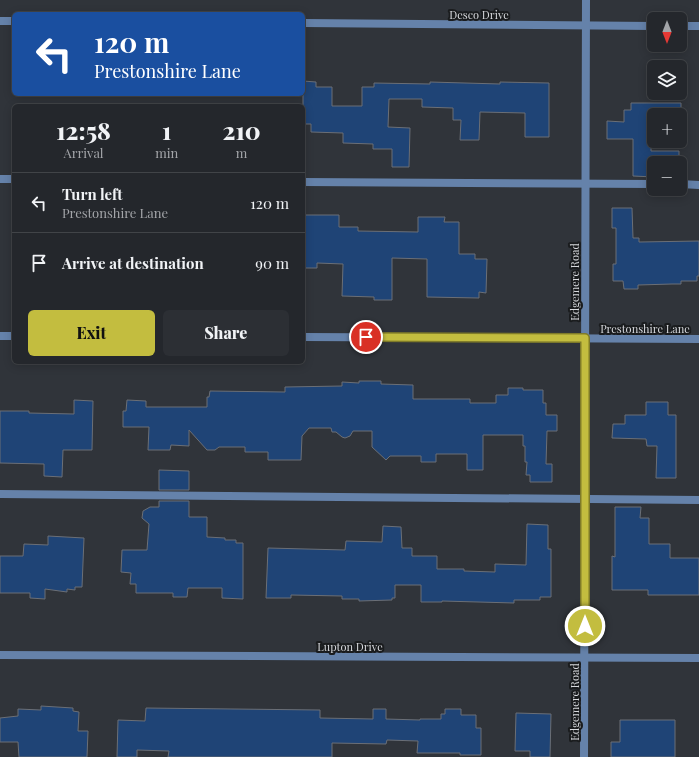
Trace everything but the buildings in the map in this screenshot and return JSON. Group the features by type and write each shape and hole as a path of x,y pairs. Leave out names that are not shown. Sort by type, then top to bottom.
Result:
{"street":[{"name":"Edgemere Road","path":"584,757 586,0"},
{"path":"0,21 12,21"},
{"name":"Desco Drive","path":"305,23 647,26"},
{"path":"687,26 699,26"},
{"path":"0,179 12,179"},
{"path":"305,182 647,184"},
{"path":"687,184 699,184"},
{"path":"0,336 12,336"},
{"name":"Prestonshire Lane","path":"305,337 699,339"},
{"path":"0,494 699,500"},
{"name":"Lupton Drive","path":"0,655 699,658"}],"route":[{"path":"366,337 585,338 585,626"}]}
